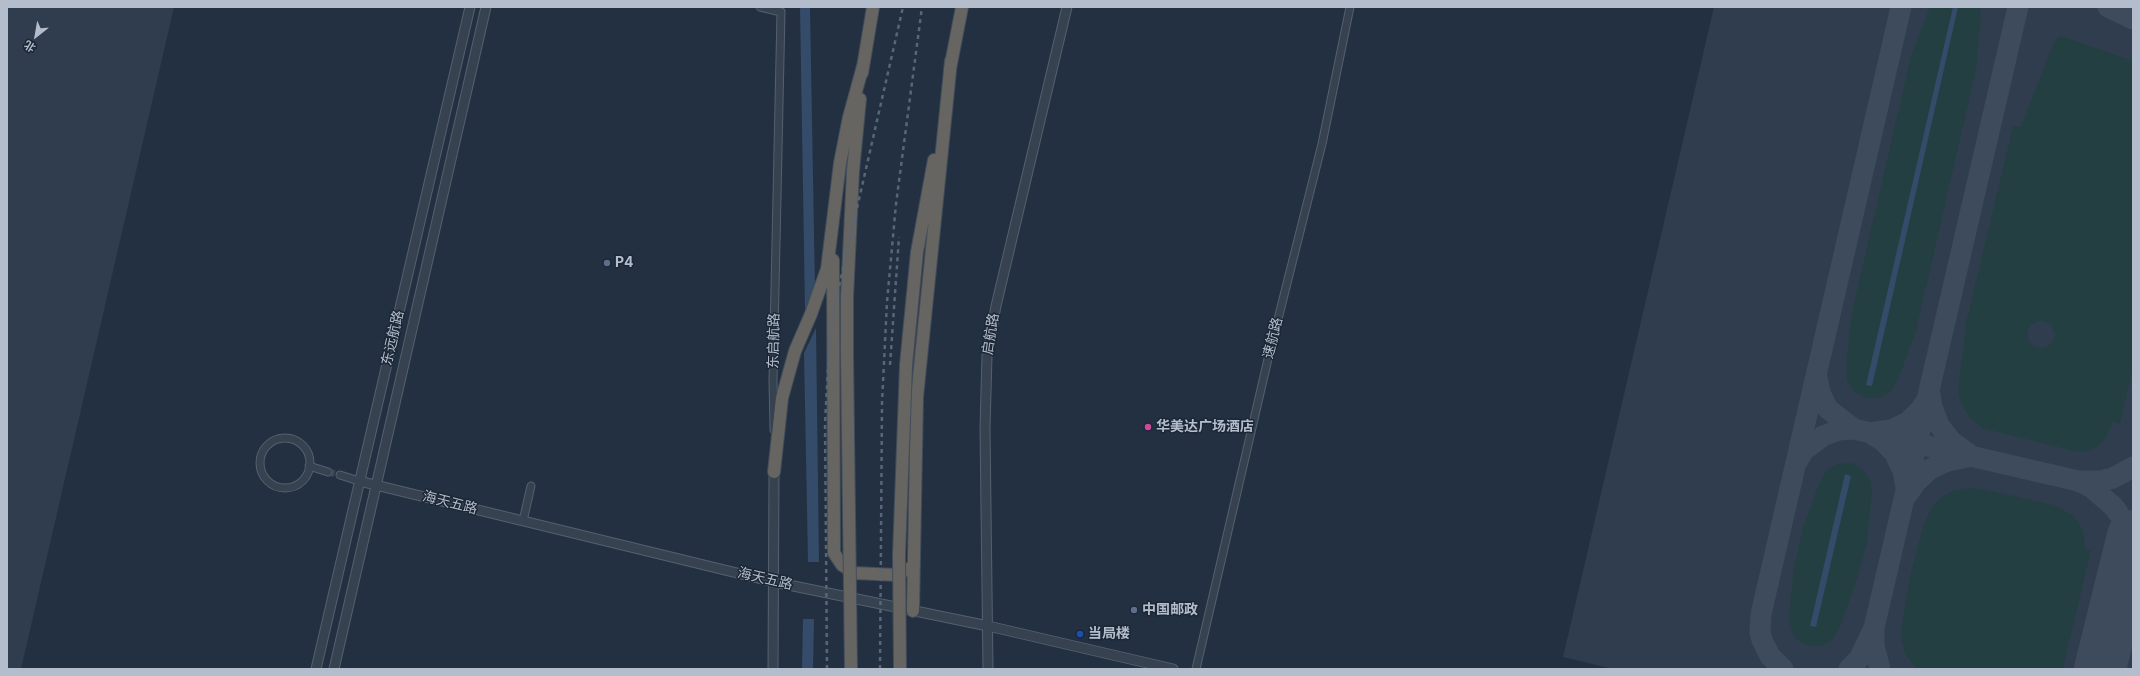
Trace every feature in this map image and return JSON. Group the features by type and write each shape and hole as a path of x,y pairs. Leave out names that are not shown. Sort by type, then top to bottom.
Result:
{"highway":[{"path":"851,669 847,297 853,171 863,66 873,7"},
{"path":"900,669 899,555 906,365 917,252 962,7"},
{"path":"913,611 917,397 951,61"},
{"path":"774,472 782,398 787,376 795,351 819,293 827,269 832,239 840,163 849,117 863,66"},
{"path":"832,239 834,553 842,565 854,573 898,575 909,568 914,553"}],"street":[{"name":"东远航路","path":"316,669 470,7"},
{"name":"东远航路","path":"334,669 486,7"},
{"name":"东启航路","path":"760,7 781,12 773,373 774,669"},
{"name":"启航路","path":"988,669 985,428 987,356 996,306 1067,7"},
{"name":"速航路","path":"1196,669 1268,359 1323,138 1350,7"},
{"path":"288,438 297,442 304,448 308,456 309,466 306,476 298,484 288,488 277,487 268,481 262,474 260,457 264,449 270,443 278,439 288,438"},
{"path":"309,466 328,472"},
{"path":"340,475 359,480"},
{"name":"海天五路","path":"359,480 376,486 774,582 988,626 1173,669"},
{"path":"523,521 531,486"}],"shaded area":[{"path":"7,7 174,7 21,669 7,669"},
{"path":"1714,7 2133,7 2133,669 1613,669 1563,657"}],"green space":[{"path":"1930,7 1980,7 1981,17 1976,70 1916,331 1898,380 1891,391 1880,398 1866,398 1854,392 1847,380 1846,367 1851,316 1911,56"},
{"path":"2061,36 2133,61 2133,368 2120,424 2112,422 2108,434 2101,444 2091,450 2078,452 1982,428 1970,418 1962,406 1958,391 1966,323 2013,126 2021,127 2053,44 2058,37","holes":["2038,321 2043,321 2051,325 2055,334 2052,343 2044,348 2034,347 2028,340 2028,330 2030,326"]},
{"path":"1851,463 1863,470 1870,480 1872,492 1867,544 1857,579 1840,627 1833,639 1822,646 1810,646 1797,640 1790,629 1789,615 1794,567 1803,528 1820,481 1828,469 1839,464"},
{"path":"1968,488 1982,489 2054,505 2074,516 2080,525 2084,536 2085,548 2091,550 2063,669 1916,669 1905,654 1901,640 1902,624 1911,572 1923,527 1930,511 1939,499 1952,491"}],"water":[{"path":"800,7 810,7 815,290 805,310"},
{"path":"1953,7 1958,7 1872,386 1866,385"},
{"path":"816,328 819,562 808,562 804,353"},
{"path":"1845,474 1851,476 1816,627 1810,626"},
{"path":"803,619 814,619 813,669 802,669"}],"taxiway":[{"path":"1783,669 1770,656 1762,640 1760,632 1761,614 1901,7"},
{"path":"1849,669 1859,659 1874,628 2018,7"},
{"path":"2108,7 2133,19"},
{"path":"1817,377 1820,393 1828,409 1854,429"},
{"path":"1930,394 1932,407 1939,425 1951,441 1969,454"},
{"path":"1875,432 1892,430 1908,422 1920,410 1926,401"},
{"path":"1797,462 1804,450 1823,436 1839,430 1854,429 2078,481 2101,481 2113,478 2133,467"},
{"path":"1873,435 1883,441 1895,454 1903,471 1906,487"},
{"path":"1907,495 1916,482 1930,469 1948,461 1968,457"},
{"path":"2078,481 2091,487 2114,507 2123,520 2128,534 2129,553"},
{"path":"1874,631 1874,646 1880,669"}],"runway":[{"path":"2100,669 2133,536"}],"tunnel":[{"path":"328,472 340,475"}],"railway":[{"path":"827,669 825,423 829,350 833,313 903,7"},
{"path":"880,669 882,403 887,302 896,204 922,7"},
{"path":"890,365 899,237"}],"place":[{"name":"P4","path":"607,263"},
{"name":"华美达广场酒店","path":"1148,427"},
{"name":"中国邮政","path":"1134,610"},
{"name":"当局楼","path":"1080,634"}]}
